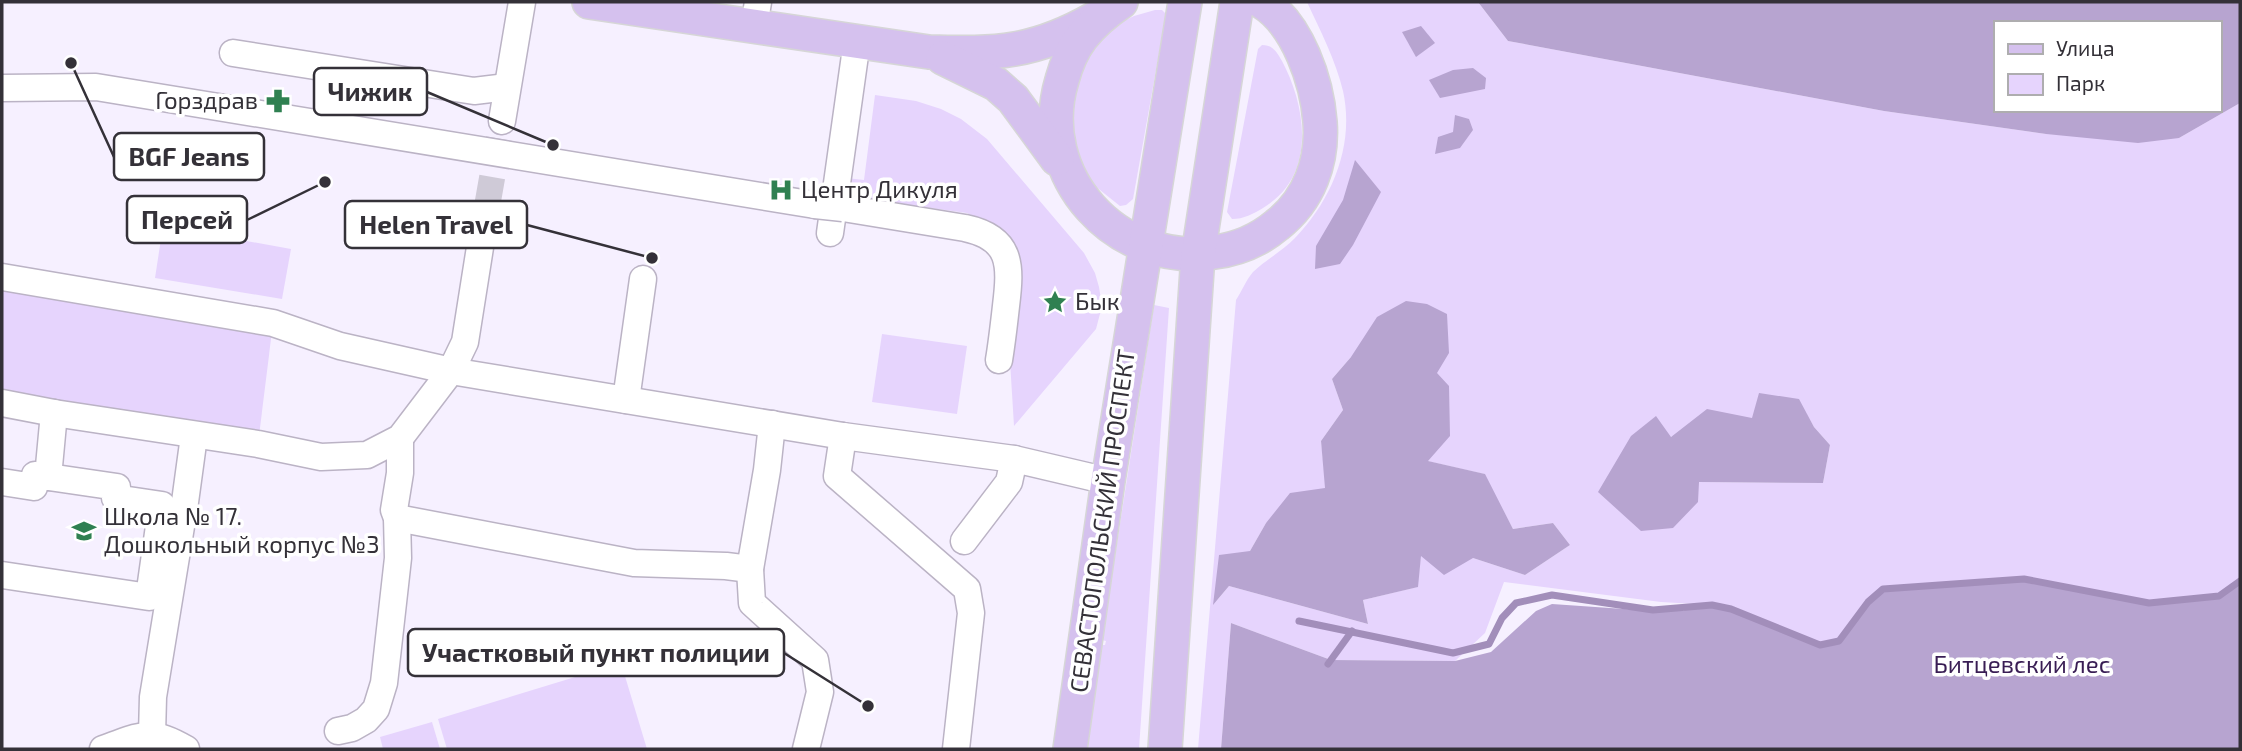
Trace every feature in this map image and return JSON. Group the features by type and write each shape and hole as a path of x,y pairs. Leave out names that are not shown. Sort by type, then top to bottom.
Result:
{"main road":[{"path":"589,2 756,14 856,41 929,52 981,54 1035,46 1067,34 1112,8"},
{"name":"СЕВАСТОПОЛЬСКИЙ ПРОСПЕКТ","path":"1070,749 1144,246 1185,2"},
{"path":"1165,749 1198,255 1237,2"},
{"path":"929,52 996,84 1013,99 1045,140 1090,209 1115,231 1144,246 1171,254 1198,255 1233,250 1264,236 1291,214 1308,189 1318,161 1320,122 1312,75 1285,25 1262,2"},
{"path":"1071,182 1060,150 1055,122 1058,92 1067,63 1081,38 1112,8"}],"lane":[{"path":"502,121 522,2"},
{"path":"830,233 856,41"},
{"path":"233,53 474,92 507,87"},
{"path":"2,88 96,87 973,229 992,238 1002,247 1008,262 1010,277 999,360"},
{"path":"2,403 194,436 258,444 321,457 367,455 400,438 451,371 465,342 481,241"},
{"path":"2,278 273,323 341,346 451,371 843,436 1014,459 1108,481"},
{"path":"626,400 643,279"},
{"path":"48,477 54,413"},
{"path":"772,424 774,473 750,569 752,603 815,660 820,692 806,749"},
{"path":"152,735 153,697 194,436"},
{"path":"843,436 837,476 967,589 971,613 956,749"},
{"path":"338,732 366,720 376,709 384,683 398,558 397,518 394,510 400,473 400,438"},
{"path":"964,541 1009,482 1014,459"},
{"path":"2,482 34,487 35,475 117,487 115,498 162,505 149,597 2,575"},
{"path":"397,518 634,563 750,569"},
{"path":"103,749 145,734 167,737 186,749"}],"green space":[{"path":"1307,2 1478,2 1508,41 1884,111 2046,134 2179,138 2240,103 2240,581 2219,596 2149,603 2024,579 1868,602 1839,641 1820,645 1731,609 1712,605 1661,602 1504,582 1485,633 1455,661 1331,660 1231,623 1221,749 1198,749 1236,300 1253,272 1290,243 1320,207 1337,170 1346,131 1346,111 1340,80","holes":["1351,357 1427,461 1484,474 1513,529 1553,523 1570,545 1525,575 1473,558 1421,555 1417,587 1363,600 1368,624 1229,586 1214,604 1266,523 1326,488 1321,441 1343,410 1332,379","1798,399 1814,427 1830,445 1823,483 1699,482 1655,417 1670,437 1752,418"]},
{"path":"1478,2 2240,2 2240,103 2179,138 2138,143 2046,134 1884,111 1508,41"},
{"path":"1155,10 1162,10 1166,14 1133,199 1120,206 1095,186 1080,168 1068,123 1079,69 1095,45 1113,26"},
{"path":"1421,26 1435,43 1416,57 1402,32"},
{"path":"1262,45 1269,46 1276,52 1293,85 1302,126 1300,154 1288,186 1279,196 1252,214 1232,219 1227,212 1258,49"},
{"path":"1473,68 1486,78 1485,89 1440,98 1429,80 1453,70"},
{"path":"875,95 916,101 941,109 961,119 987,139 1084,253 1095,273 1102,306 1096,329 1014,426 1010,361 1020,292 985,221 967,213 844,196 846,178 864,180"},
{"path":"1455,115 1469,119 1473,130 1460,148 1435,154 1438,137 1453,132"},
{"path":"1355,160 1381,192 1340,264 1315,269 1316,246 1343,200"},
{"path":"163,226 291,249 282,299 155,278"},
{"path":"2,278 273,323 258,444 2,403"},
{"path":"1406,301 1427,304 1447,314 1449,353 1437,373 1449,386 1450,436 1428,461 1485,474 1513,529 1553,523 1570,545 1525,575 1473,558 1444,575 1421,556 1418,587 1363,600 1368,624 1229,586 1213,605 1219,555 1250,551 1266,523 1290,493 1325,488 1321,441 1343,410 1332,379 1351,357 1377,317"},
{"path":"1154,305 1169,308 1139,749 1085,749 1101,645 1105,645 1106,641 1102,640"},
{"path":"882,334 967,346 957,414 872,402"},
{"path":"1759,393 1799,399 1814,427 1830,445 1823,483 1699,482 1698,502 1673,528 1641,531 1598,492 1631,436 1656,416 1671,437 1707,409 1752,418"},
{"name":"Битцевский лес","path":"2024,579 2149,603 2219,596 2240,581 2240,749 1221,749 1231,623 1331,660 1455,661 1491,652 1536,611 1552,604 1684,611 1686,604 1731,609 1820,645 1839,640 1868,602 1883,589"},
{"path":"621,663 647,749 447,749 438,719"},
{"path":"432,722 440,749 383,749 380,737"}],"waterway":[{"path":"1299,621 1453,653 1489,644 1502,618 1516,603 1552,595 1653,610 1712,605 1731,609 1820,645 1839,641 1868,602 1883,589 2024,579 2149,603 2219,596 2240,581"},
{"path":"1328,664 1352,631"}],"tunnel":[{"path":"481,241 502,121"}],"place":[{"name":"BGF Jeans","path":"71,63"},
{"name":"Горздрав","path":"278,101"},
{"name":"Чижик","path":"553,145"},
{"name":"Персей","path":"325,182"},
{"name":"Центр Дикуля","path":"781,190"},
{"name":"Helen Travel","path":"652,258"},
{"name":"Бык","path":"1055,302"},
{"name":"Школа № 17. Дошкольный корпус №3","path":"84,531"},
{"name":"Участковый пункт полиции","path":"868,706"}]}
